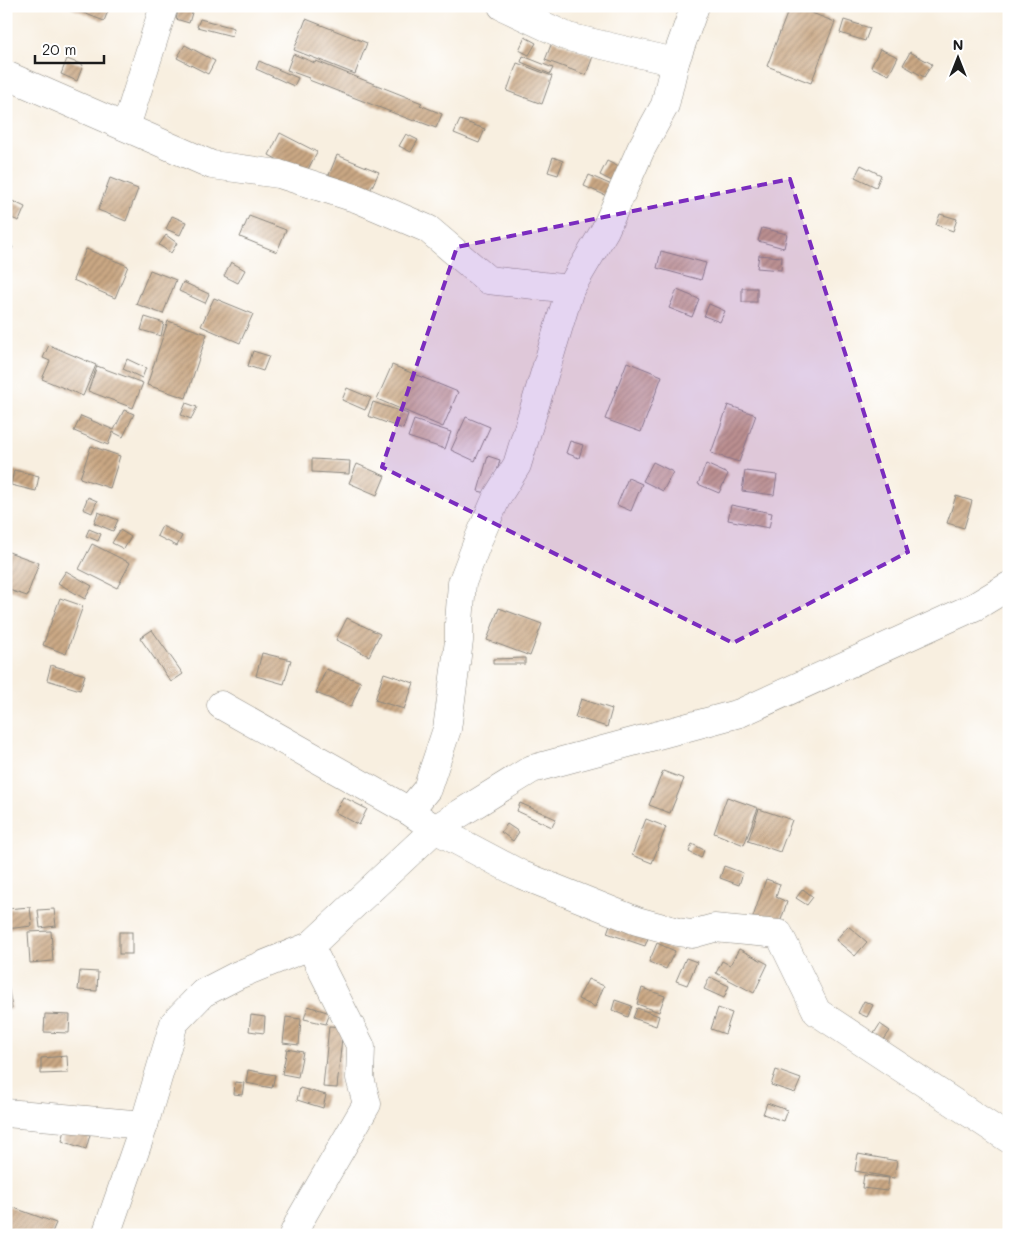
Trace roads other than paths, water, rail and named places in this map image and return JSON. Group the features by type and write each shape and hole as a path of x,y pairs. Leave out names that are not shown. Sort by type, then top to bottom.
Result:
{"street":[{"path":"126,127 164,6"},
{"path":"502,6 568,37 675,62"},
{"path":"409,811 427,789 447,729 459,642 462,583 497,497 517,464 570,289 605,230 641,149 665,105 675,62 695,6"},
{"path":"6,75 212,165 280,174 358,199 428,229 488,280 570,289"},
{"path":"106,1235 144,1125 174,1023 203,993 238,975 310,946 435,829 532,769 740,713 976,606 1009,586"},
{"path":"221,705 409,811 435,829 522,875 637,921 678,932 692,934 714,928 780,934 816,1012 1009,1139"},
{"path":"293,1235 367,1104 360,1078 360,1047 310,946"},
{"path":"6,1113 144,1125"}]}
